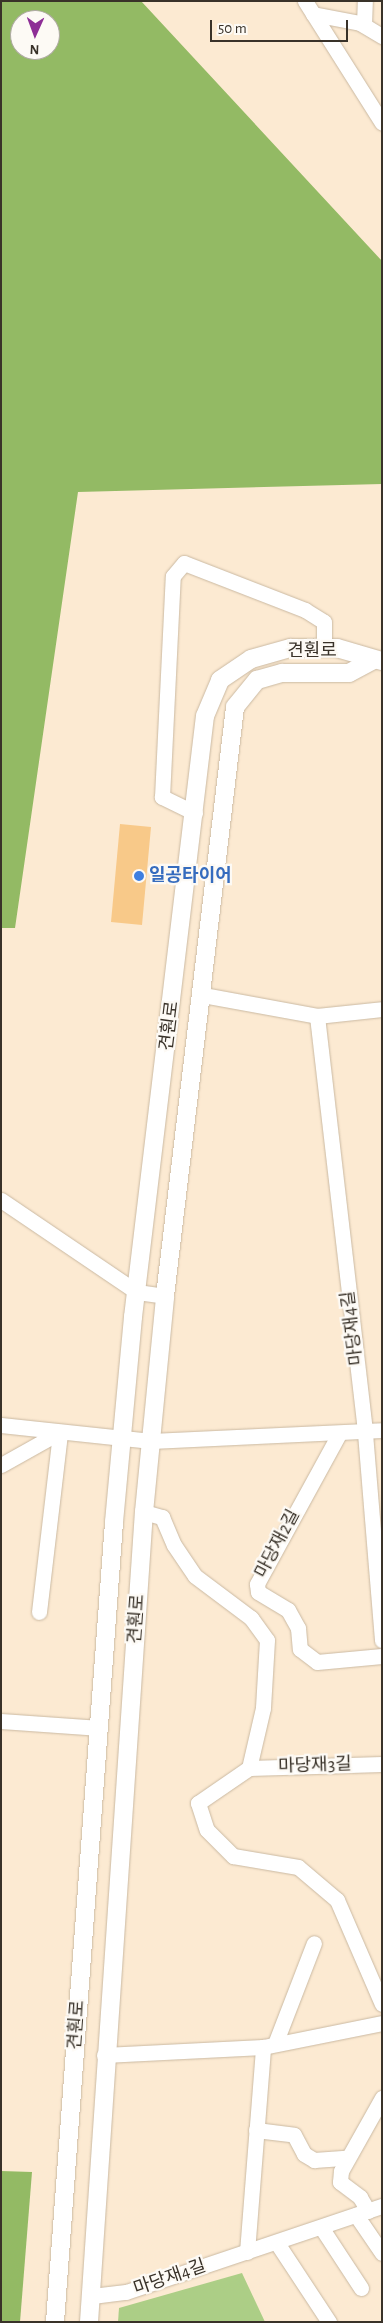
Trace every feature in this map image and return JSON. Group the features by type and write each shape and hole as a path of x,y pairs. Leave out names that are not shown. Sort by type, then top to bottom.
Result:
{"street":[{"path":"364,25 365,1"},
{"path":"309,8 364,25 382,36"},
{"path":"309,8 382,123"},
{"path":"195,813 162,797 173,576 184,562 305,610 324,622 324,648"},
{"name":"견훤로","path":"55,2322 123,1438 137,1292 205,716 220,680 251,659 290,648 324,648 377,661"},
{"name":"견훤로","path":"89,2322 92,2296 104,2055 144,1512 165,1296 203,995 235,707 257,680 282,673 349,673 377,661"},
{"path":"203,995 317,1016 382,1009"},
{"name":"마당재4길","path":"317,1016 365,1433 382,1640"},
{"path":"1,1200 137,1292 165,1296"},
{"path":"1,1425 151,1441 365,1433 382,1430"},
{"path":"1,1465 60,1432"},
{"path":"39,1612 60,1432"},
{"name":"마당재2길","path":"339,1434 256,1584 258,1592 288,1610 298,1628 300,1649 317,1662 382,1656"},
{"name":"마당재3길","path":"144,1512 162,1517 195,1576 251,1618 267,1640 263,1708 249,1768 382,1764"},
{"path":"1,1721 100,1728"},
{"path":"249,1768 198,1803 207,1830 233,1856 298,1867 337,1900 382,2004"},
{"path":"247,2252 256,2130 269,2045 314,1943"},
{"path":"269,2045 382,2023"},
{"name":"견훤로","path":"104,2055 269,2045"},
{"path":"382,2098 346,2158 340,2182 360,2198 369,2211 382,2253"},
{"path":"256,2130 294,2135 304,2154 314,2160 346,2158"},
{"name":"마당재4길","path":"92,2296 126,2292 369,2211"},
{"path":"321,2227 361,2288"},
{"path":"277,2243 328,2322"}],"green space":[{"path":"1,1 141,1 382,261 382,484 78,492 15,928 1,928"},
{"path":"1,2171 32,2172 20,2322 1,2322"},
{"path":"242,2273 265,2322 118,2322 119,2308"}],"building":[{"path":"120,824 151,827 142,925 111,922"}],"place":[{"name":"일공타이어","path":"139,876"}]}
